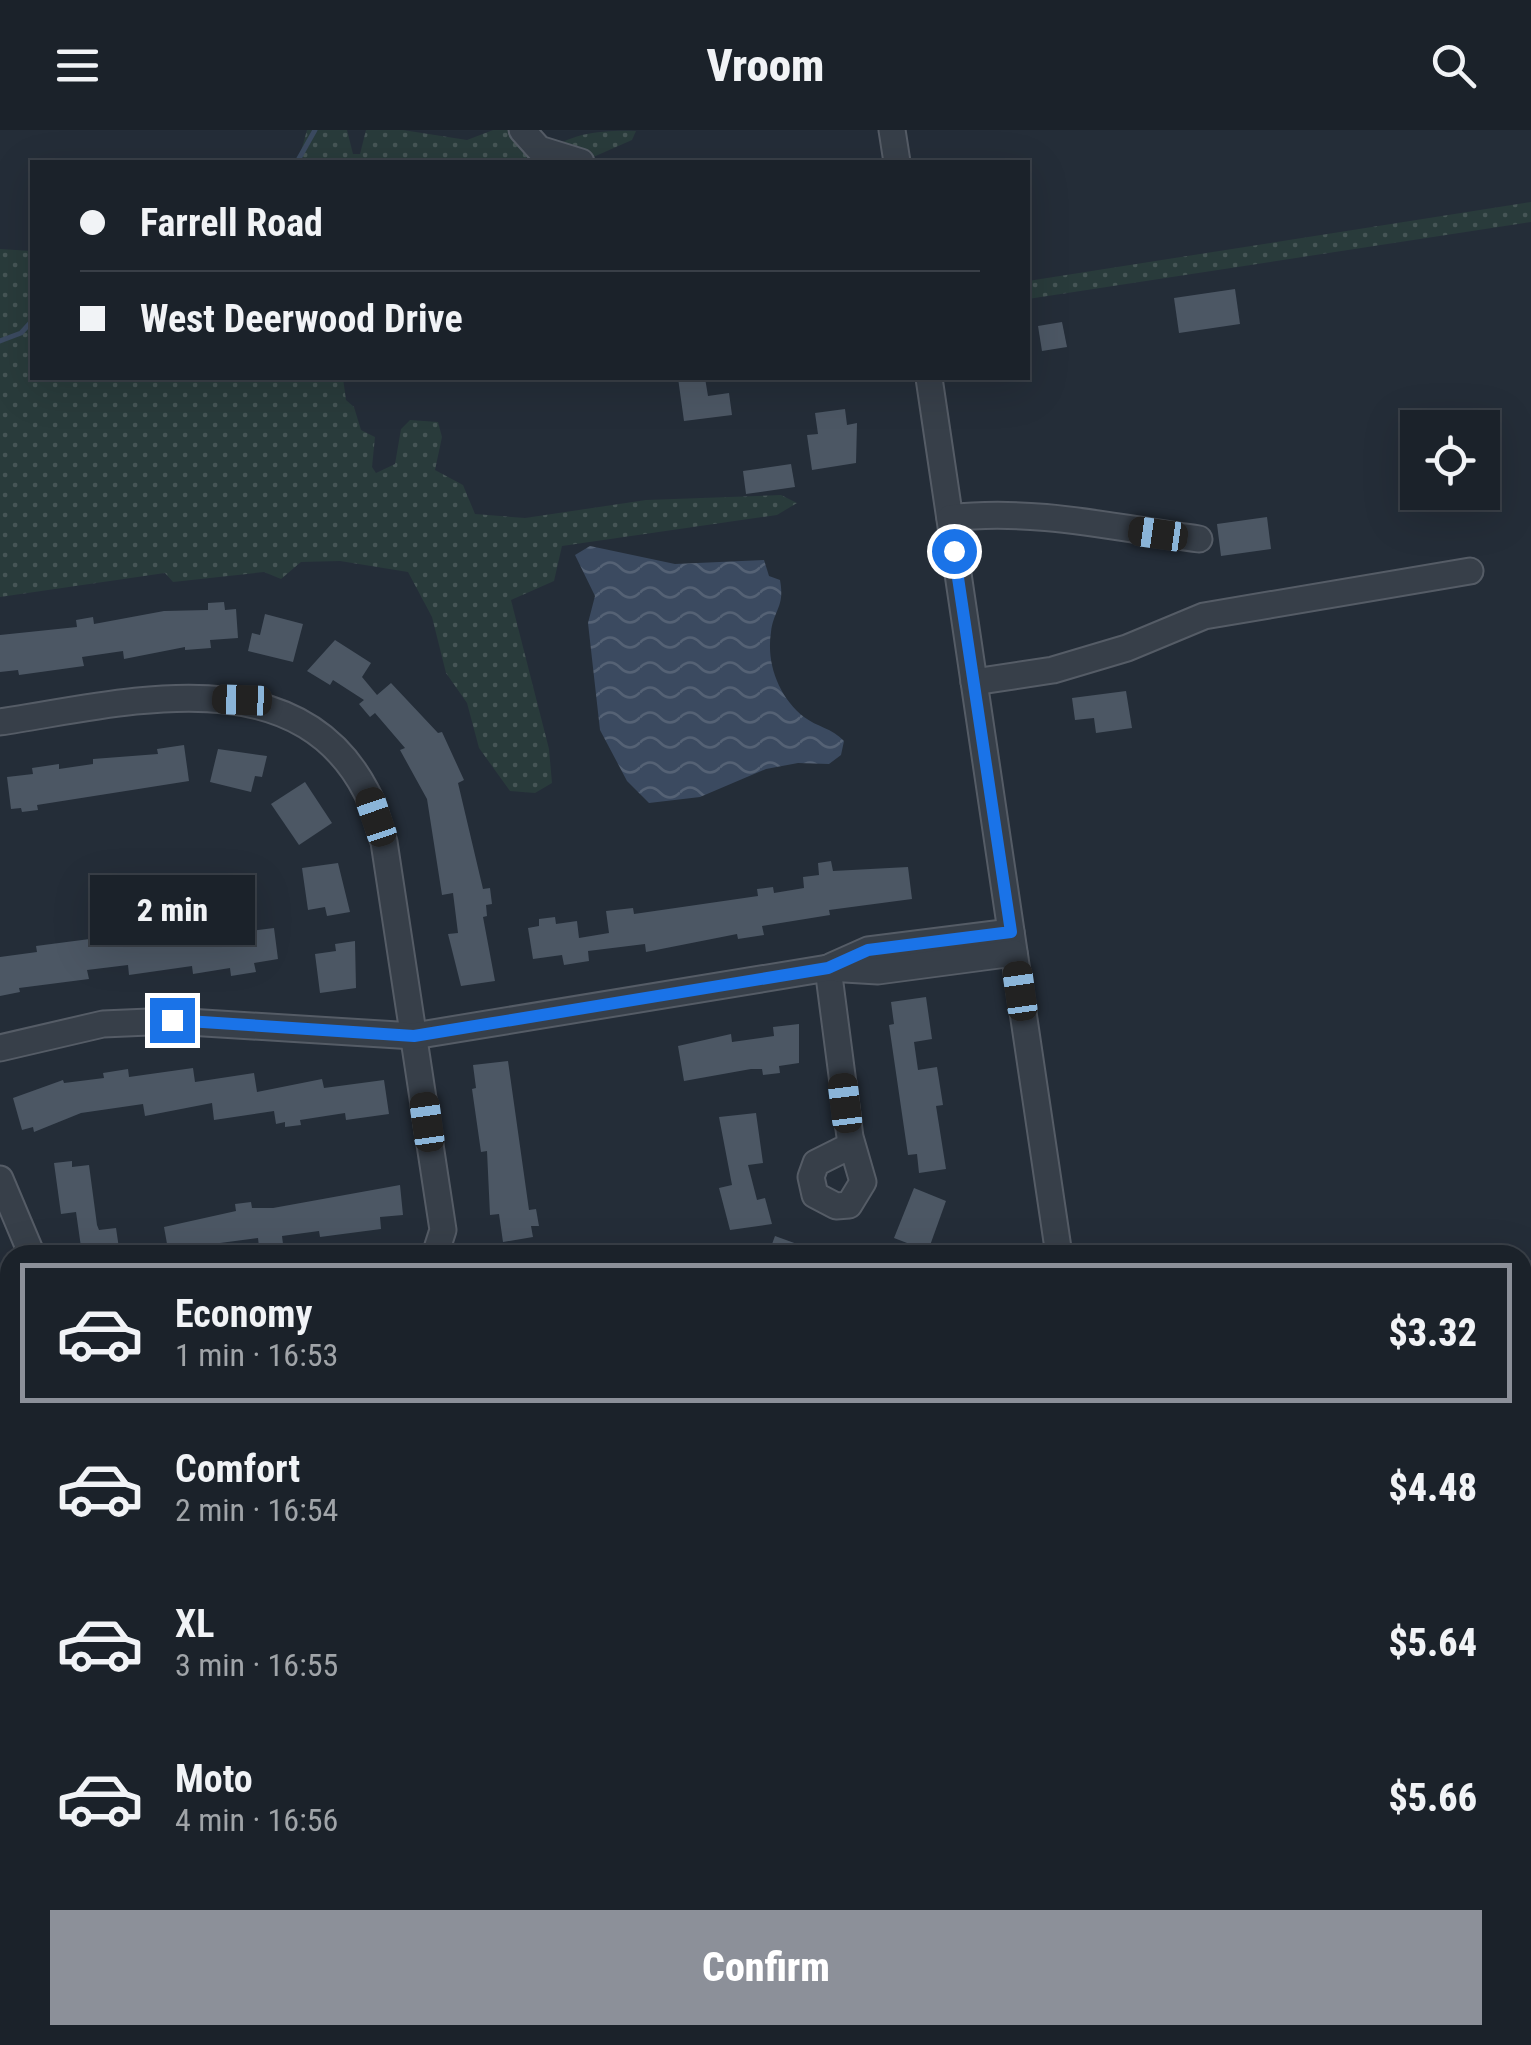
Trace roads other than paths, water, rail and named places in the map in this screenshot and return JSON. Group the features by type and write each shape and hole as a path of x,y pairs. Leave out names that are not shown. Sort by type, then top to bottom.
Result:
{"street":[{"path":"522,130 539,148 575,160"},
{"path":"892,130 896,160"},
{"path":"929,380 1058,1245"},
{"path":"950,518 988,515 1076,520 1199,540"},
{"path":"974,682 1053,670 1127,648 1204,616 1470,571"},
{"path":"0,722 172,696 242,700 304,724 343,757 367,792 384,842 443,1230 438,1245"},
{"path":"0,1048 103,1024 172,1020 414,1036 828,968 868,950 1013,943"},
{"path":"828,968 852,1145"},
{"path":"0,1180 28,1245"}],"water":[{"path":"590,546 675,564 764,560 769,576 780,580 781,589 770,644 776,679 795,709 844,741 841,755 829,764 798,763 766,769 700,797 649,803 627,781 600,730 588,623 595,596 575,555"}],"waterway":[{"path":"298,160 315,130"},
{"path":"0,341 21,333 30,323"}]}
